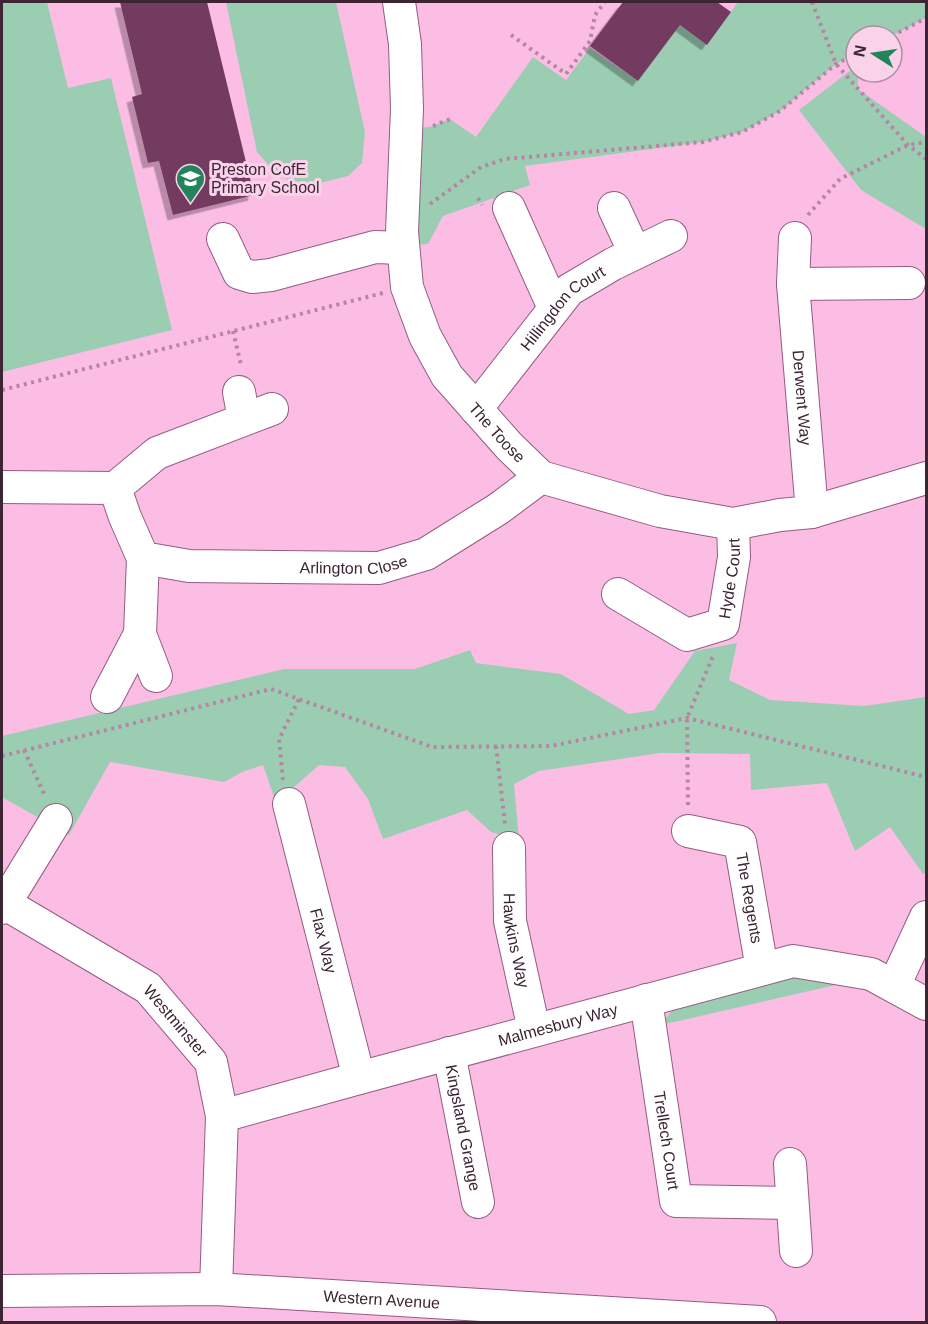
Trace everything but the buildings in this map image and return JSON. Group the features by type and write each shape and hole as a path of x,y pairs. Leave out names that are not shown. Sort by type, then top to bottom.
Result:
{"street":[{"name":"The Toose","path":"399,2 405,44 407,110 403,240 407,287 425,336 447,376 515,453 541,477 660,511 733,524 812,512 927,478"},
{"path":"509,208 554,308"},
{"path":"614,208 635,253"},
{"name":"Hillingdon Court","path":"476,409 569,290 613,264 671,236"},
{"name":"Derwent Way","path":"795,238 793,284 812,512"},
{"path":"222,239 239,273 252,277 271,275 403,240"},
{"path":"793,284 909,283"},
{"path":"2,487 115,488 157,453 252,407"},
{"name":"Arlington Close","path":"143,558 189,566 379,568 426,554 498,509 541,477"},
{"path":"115,488 125,518 143,558 140,633 156,676"},
{"name":"Hyde Court","path":"618,594 687,635 723,624 734,557 733,524"},
{"path":"107,697 140,633"},
{"name":"Flax Way","path":"289,804 359,1078"},
{"path":"3,906 56,819"},
{"name":"The Regents","path":"688,831 740,842 762,969"},
{"name":"Hawkins Way","path":"509,848 510,921 534,1030"},
{"name":"Westminster","path":"3,906 148,988 211,1062 222,1116 216,1289"},
{"path":"894,987 927,917"},
{"name":"Malmesbury Way","path":"222,1116 793,961 871,974 927,1004"},
{"name":"Trellech Court","path":"646,1000 676,1201 792,1203"},
{"name":"Kingsland Grange","path":"449,1053 478,1202"},
{"path":"790,1164 796,1251"},
{"name":"Western Avenue","path":"2,1291 216,1289 760,1323"}],"path":[{"path":"511,35 566,74 590,41 595,15 605,2"},
{"path":"812,2 836,64 908,145 927,159"},
{"path":"904,30 927,18"},
{"path":"403,240 434,200 481,167 505,159 703,142 742,132 780,111 836,64 844,60"},
{"path":"795,238 797,228 840,179 908,145 927,142"},
{"path":"2,390 407,287"},
{"path":"688,831 687,718 719,642 723,624"},
{"path":"2,756 271,688 432,747 551,746 687,718 927,777"},
{"path":"289,804 285,790 279,739 299,699"},
{"path":"496,746 506,839 509,848"},
{"path":"24,750 56,819"}],"green space":[{"path":"2,2 47,2 68,88 111,78 172,330 2,372"},
{"path":"226,2 336,2 365,132 362,163 348,176 320,183 294,184 273,170 257,152"},
{"path":"738,2 926,2 926,18 904,30 904,24 844,24 844,60 836,64 780,111 742,132 703,142 525,166 530,185 443,216 428,244 411,245 415,128 430,127 450,119 476,137 533,57 566,80 590,48 638,81 680,25 707,44"},
{"path":"844,75 844,84 858,84 858,89 926,137 926,229 861,190 799,110"},
{"path":"737,643 729,680 770,700 864,706 926,697 926,872 923,874 890,827 855,851 827,783 751,790 750,754 660,753 539,771 514,784 519,840 491,832 467,810 383,839 368,799 345,767 319,765 276,803 263,765 242,772 224,782 110,762 69,835 2,797 2,736 284,669 415,669 470,650 476,663 561,674 629,714 654,710 695,651"},
{"path":"793,973 840,984 661,1025 679,1001"}],"place":[{"name":"Preston CofE Primary School","path":"190,204"}]}
